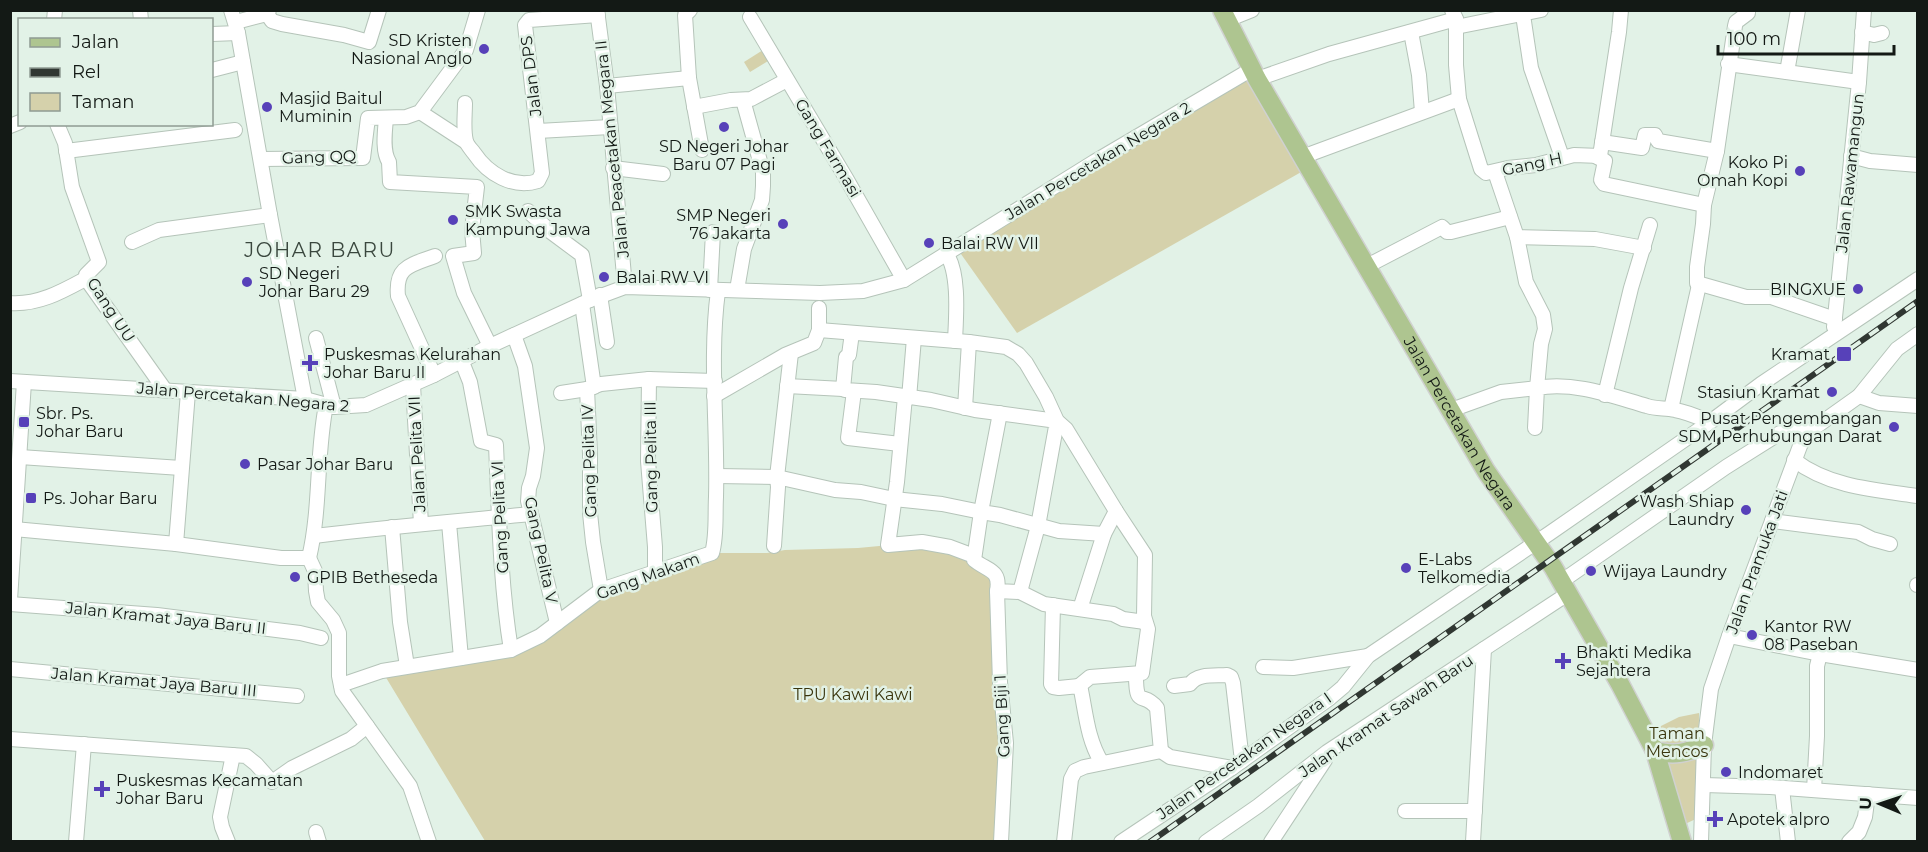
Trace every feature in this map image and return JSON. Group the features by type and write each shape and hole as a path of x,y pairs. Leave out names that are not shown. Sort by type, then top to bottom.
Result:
{"main road":[{"name":"Jalan Percetakan Negara","path":"1225,15 1254,74 1486,471 1566,587 1655,751 1682,842"},
{"path":"1655,751 1676,755 1704,745"}],"street":[{"path":"213,33 235,22 268,12 272,21 282,24 369,42 379,10"},
{"path":"466,142 420,112 466,50 478,10"},
{"path":"1225,15 1252,10"},
{"name":"Jalan Percetakan Negara 2","path":"17,381 305,399 330,406 366,405 414,392 434,375 462,363 490,346 591,300 626,287 820,293 877,288 904,280 922,271 946,253 1094,162 1254,74 1455,19 1523,15 1541,10"},
{"path":"1621,10 1601,154 1597,157 1605,161 1601,180 1604,184 1704,205"},
{"path":"1748,10 1748,14 1736,22 1728,64 1717,151 1704,205 1697,283 1746,297 1771,297 1835,319"},
{"path":"1787,72 1798,10"},
{"name":"Jalan Rawamangun","path":"1833,335 1859,82 1864,10"},
{"name":"Jalan DPS","path":"524,16 529,20 598,13"},
{"name":"Jalan Peacetakan Megara II","path":"598,13 626,287"},
{"path":"687,13 689,78 702,150"},
{"path":"1523,15 1532,68 1562,157"},
{"name":"Jalan DPS","path":"466,142 477,158 495,175 509,181 530,183 538,181 542,173 524,16"},
{"name":"Gang Farmasi","path":"750,17 904,280"},
{"name":"Gang H","path":"1455,19 1459,99 1481,169 1486,173 1536,165 1574,155 1597,157"},
{"path":"235,22 305,399"},
{"path":"1411,32 1419,75 1422,112"},
{"path":"1862,32 1876,35 1882,33"},
{"path":"213,70 243,62"},
{"path":"1728,64 1859,82"},
{"path":"607,86 689,78"},
{"path":"694,107 758,96 787,80"},
{"path":"1302,157 1459,99"},
{"path":"737,290 744,249 762,200 763,186 763,172 743,100"},
{"path":"465,103 466,142"},
{"name":"Gang QQ","path":"261,159 363,158 368,118 406,117 420,112"},
{"path":"386,118 385,147 386,158 389,162 390,182 477,187 472,230 474,253 453,256 464,293 490,346"},
{"name":"Gang UU","path":"58,126 66,151 72,187 99,262 88,271 87,278 165,390"},
{"name":"Jalan DPS","path":"538,131 610,127"},
{"path":"66,151 235,130"},
{"path":"1602,142 1642,147 1645,135 1655,135 1658,141 1717,151"},
{"path":"1851,156 1870,161 1917,165"},
{"path":"613,168 663,174"},
{"path":"1495,172 1517,237 1526,282 1543,315 1545,329 1541,344 1534,428"},
{"path":"528,211 582,255 591,300 607,342"},
{"path":"132,242 159,230 270,215"},
{"path":"1367,266 1442,227 1447,232 1451,232 1510,217"},
{"path":"1605,395 1631,288 1650,225"},
{"name":"Gang Makam","path":"341,686 377,672 511,650 540,636 600,590 712,552 717,476 713,232"},
{"path":"1517,237 1595,239 1644,248"},
{"path":"946,253 954,278 956,310 962,342 965,408"},
{"path":"434,375 398,296 397,287 402,271 407,266 435,256"},
{"path":"10,303 45,299 87,278"},
{"name":"Jalan Percetakan Negara I","path":"1121,842 1330,698 1343,687 1368,656 1917,279"},
{"path":"1671,409 1700,285"},
{"path":"561,393 590,388 591,300"},
{"path":"714,396 791,353 814,343 819,330 819,308"},
{"path":"819,330 1006,347 1018,354 1026,363 1057,421 1066,429 1145,555 1144,622 1148,629 1142,673 1090,677 1079,686 1053,687 1051,684 1053,605"},
{"path":"852,333 849,355 846,357 849,390 848,438 900,444"},
{"name":"Jalan Pramuka Jati","path":"1701,842 1704,745 1712,689 1729,636 1794,460 1807,433 1858,396 1897,349 1917,334"},
{"name":"Gang Pelita V","path":"514,335 525,366 537,448 528,501 557,623"},
{"path":"316,338 330,406 320,434 314,536 309,558 315,571 318,602 333,620 339,633 338,659 342,691 410,786 429,842"},
{"path":"914,338 888,545 922,542 950,547 974,556"},
{"path":"774,546 777,477 791,353"},
{"name":"Gang Pelita VI","path":"462,363 470,382 481,441 496,445 507,627 511,650"},
{"name":"Gang Pelita IV","path":"600,590 590,513 590,388 601,384 649,379 715,381"},
{"name":"Gang Pelita III","path":"649,379 648,461 655,570"},
{"path":"10,602 20,457 17,381"},
{"path":"788,386 849,390 931,400 965,408 1057,421"},
{"path":"1451,410 1501,393 1564,386 1650,407 1671,409 1710,422"},
{"path":"176,544 188,392"},
{"name":"Jalan Pelita VII","path":"414,392 421,524"},
{"path":"1858,396 1879,403 1917,406"},
{"path":"1000,413 974,560 994,573 999,583 998,591 1020,592 1040,603 1113,614 1123,619 1144,622"},
{"path":"1020,592 1038,526 1057,421"},
{"name":"Jalan Kramat Sawah Baru","path":"1206,842 1258,806 1327,752 1484,649 1726,467 1780,433 1792,430 1807,433"},
{"path":"20,457 181,468"},
{"path":"1794,460 1808,471 1857,488 1917,496"},
{"path":"717,476 777,477 817,486 1000,515 1059,531 1104,534"},
{"path":"1080,609 1104,534 1116,512"},
{"path":"314,536 392,526 449,523 531,514"},
{"path":"1772,521 1858,532 1890,544"},
{"name":"Jalan Pelita VII","path":"449,523 460,658"},
{"path":"392,526 400,622 407,666"},
{"path":"14,529 176,544 281,558 309,558"},
{"name":"Gang Biji 1","path":"998,591 1000,682 1006,743 1001,842"},
{"name":"Jalan Kramat Jaya Baru II","path":"10,602 157,615 300,633 321,638"},
{"path":"1729,636 1917,670"},
{"path":"1473,842 1484,649"},
{"path":"1814,790 1817,666 1820,654"},
{"path":"1263,667 1293,668 1368,656"},
{"name":"Jalan Kramat Jaya Baru III","path":"10,669 297,696"},
{"path":"1136,675 1136,693 1157,708 1161,751"},
{"path":"1064,842 1072,776 1075,771 1084,767 1161,751 1170,757 1237,764 1231,677 1227,675 1198,677 1190,684 1174,686"},
{"path":"1079,686 1092,743 1102,763"},
{"path":"10,739 239,756 256,764 270,782 273,782 292,768 351,739 368,726"},
{"path":"76,842 84,744"},
{"path":"1271,842 1324,761 1327,752"},
{"path":"228,842 220,817 239,756"},
{"path":"1704,785 1917,798"},
{"path":"1782,788 1788,842"},
{"path":"1849,842 1859,832 1865,817 1868,794"},
{"path":"1405,811 1475,811"}],"green space":[{"path":"763,50 768,61 750,72 744,62"},
{"path":"1252,69 1310,167 1017,333 956,247"},
{"name":"TPU Kawi Kawi","path":"922,542 950,547 997,577 1001,841 485,841 382,671 511,650 595,592 712,553 767,553"},
{"name":"Taman Mencos","path":"1699,713 1698,818 1685,824 1651,731 1679,717"}],"railway":[{"path":"1150,842 1918,301"}],"place":[{"name":"SD Kristen Nasional Anglo","path":"484,49"},
{"name":"Masjid Baitul Muminin","path":"267,107"},
{"name":"SD Negeri Johar Baru 07 Pagi","path":"724,127"},
{"name":"Koko Pi Omah Kopi","path":"1800,171"},
{"name":"SMK Swasta Kampung Jawa","path":"453,220"},
{"name":"SMP Negeri 76 Jakarta","path":"783,224"},
{"name":"Balai RW VII","path":"929,243"},
{"name":"Balai RW VI","path":"604,277"},
{"name":"SD Negeri Johar Baru 29","path":"247,282"},
{"name":"BINGXUE","path":"1858,289"},
{"name":"Kramat","path":"1844,354"},
{"name":"Puskesmas Kelurahan Johar Baru II","path":"310,363"},
{"name":"Stasiun Kramat","path":"1832,392"},
{"name":"Sbr. Ps. Johar Baru","path":"24,422"},
{"name":"Pusat Pengembangan SDM Perhubungan Darat","path":"1894,427"},
{"name":"Pasar Johar Baru","path":"245,464"},
{"name":"Ps. Johar Baru","path":"31,498"},
{"name":"Wash Shiap Laundry","path":"1746,510"},
{"name":"E-Labs Telkomedia","path":"1406,568"},
{"name":"Wijaya Laundry","path":"1591,571"},
{"name":"GPIB Betheseda","path":"295,577"},
{"name":"Kantor RW 08 Paseban","path":"1752,635"},
{"name":"Bhakti Medika Sejahtera","path":"1563,661"},
{"name":"Indomaret","path":"1726,772"},
{"name":"Puskesmas Kecamatan Johar Baru","path":"102,789"},
{"name":"Apotek alpro","path":"1715,819"}],"district":[{"name":"JOHAR BARU","path":"320,250"}]}
